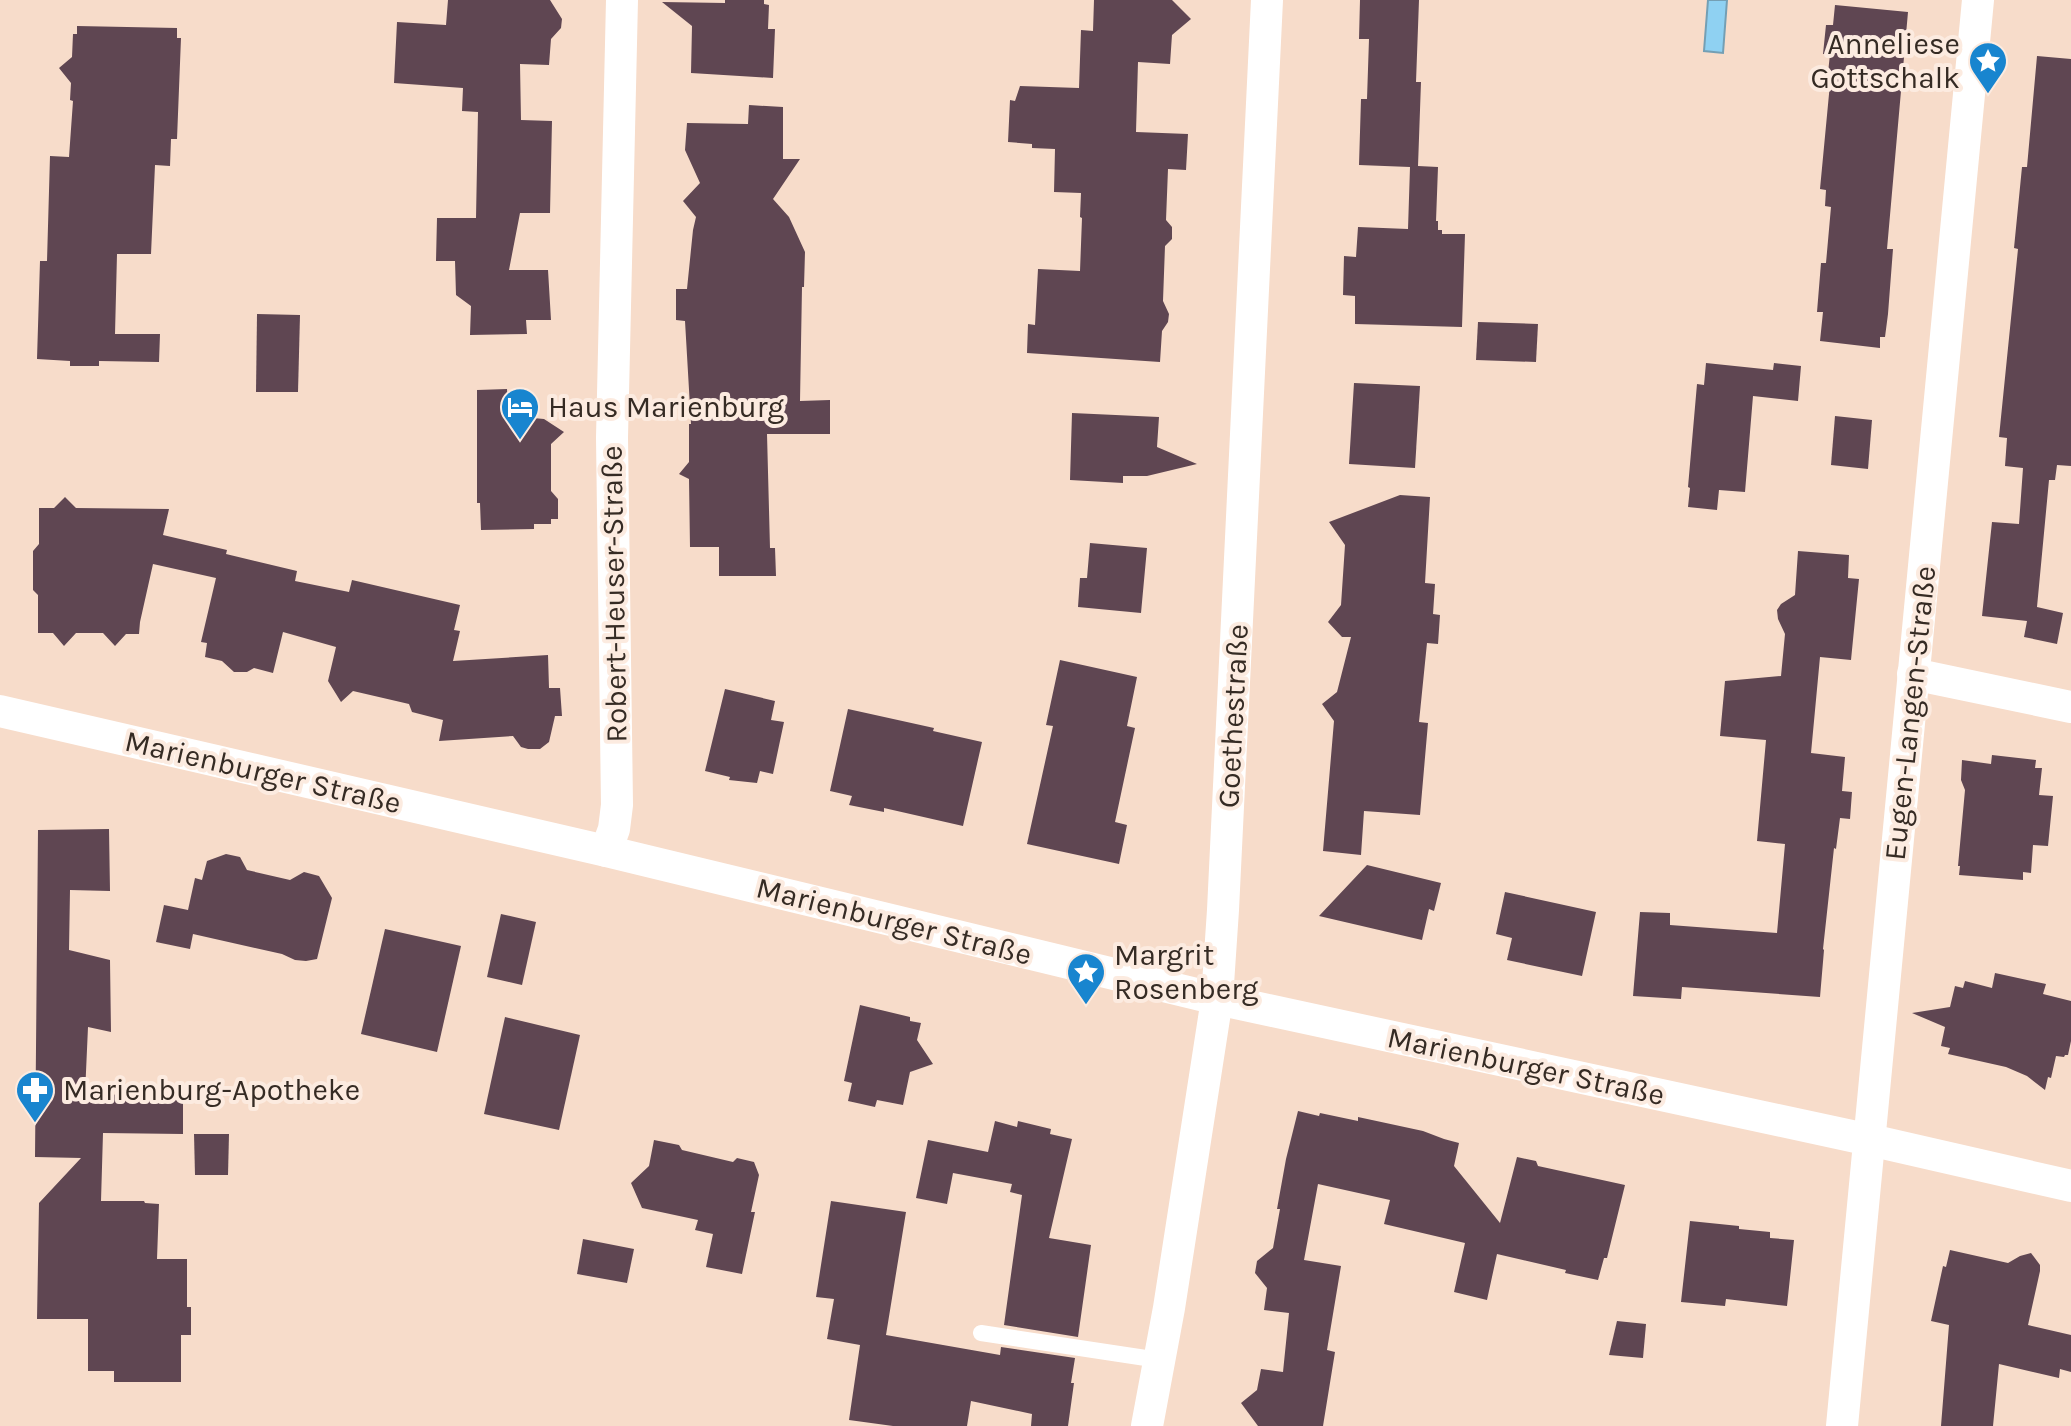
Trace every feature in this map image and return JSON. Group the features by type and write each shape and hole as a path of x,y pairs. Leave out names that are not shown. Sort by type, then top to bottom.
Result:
{"street":[{"name":"Robert-Heuser-Straße","path":"606,851 614,829 617,805 612,438 622,0"},
{"name":"Goethestraße","path":"1147,1426 1217,999 1267,0"},
{"name":"Eugen-Langen-Straße","path":"1842,1426 1978,0"},
{"path":"1913,674 2071,707"},
{"name":"Marienburger Straße","path":"0,711 606,851 1217,999 2071,1186"}],"lane":[{"path":"981,1333 1159,1360"}],"water":[{"path":"1708,0 1727,0 1723,53 1704,51"}],"building":[{"path":"448,0 550,0 562,19 561,28 551,39 549,65 520,64 521,120 552,121 550,213 520,213 509,270 548,270 551,320 526,320 527,334 470,335 471,306 456,295 455,261 436,261 437,218 476,218 478,112 462,111 463,88 394,83 397,22 446,25"},
{"path":"725,0 764,0 764,4 769,5 768,29 775,29 773,78 691,73 692,26 662,2 725,3"},
{"path":"1094,0 1172,0 1191,19 1172,35 1170,64 1138,62 1136,132 1188,134 1186,170 1168,169 1166,220 1172,227 1172,239 1165,246 1163,301 1169,314 1162,331 1160,362 1027,353 1028,324 1035,325 1038,269 1080,271 1081,193 1054,192 1055,149 1008,142 1010,100 1015,101 1020,86 1079,88 1081,30 1093,31"},
{"path":"1360,0 1419,0 1416,82 1421,82 1418,166 1438,167 1438,230 1442,230 1442,234 1465,234 1462,327 1355,324 1355,296 1343,295 1344,256 1356,257 1358,227 1408,229 1410,167 1359,165 1361,99 1367,99 1369,39 1359,39"},
{"path":"1835,5 1908,12 1887,249 1893,249 1888,314 1885,337 1880,337 1880,348 1820,341 1823,312 1817,312 1821,263 1826,263 1831,207 1825,206 1826,190 1820,189 1831,73 1828,73 1830,54 1823,54 1826,25 1833,25"},
{"path":"77,26 177,28 177,38 181,38 177,139 171,139 170,166 155,165 151,254 117,254 115,334 160,334 159,362 99,361 99,366 70,366 70,361 37,359 40,261 47,261 50,156 69,157 73,101 70,100 71,83 59,68 72,57 73,34 77,34"},
{"path":"2037,56 2071,59 2071,466 2057,465 2055,480 2049,480 2037,607 2063,613 2057,644 2024,637 2027,621 1982,616 1992,522 2019,524 2023,468 2005,466 2007,438 1999,437 2018,249 2014,248 2022,167 2027,167"},
{"path":"749,105 783,107 783,159 800,159 773,199 789,217 805,252 800,401 830,400 830,434 767,434 770,548 775,548 776,576 719,576 719,547 690,547 689,479 679,474 689,462 691,424 685,321 676,320 676,289 687,289 696,217 683,201 700,183 685,150 687,123 748,124"},
{"path":"257,314 300,315 298,392 256,392"},
{"path":"1478,322 1538,324 1536,362 1476,360"},
{"path":"1706,363 1773,370 1774,363 1801,366 1798,401 1753,396 1745,492 1719,490 1717,510 1688,507 1697,384 1704,385"},
{"path":"1354,383 1420,386 1415,468 1349,464"},
{"path":"507,389 508,410 533,411 533,418 544,419 564,432 551,444 551,491 558,499 558,519 551,519 551,524 534,524 534,529 481,530 480,503 477,503 477,390"},
{"path":"1072,413 1159,417 1157,447 1197,464 1147,476 1123,476 1123,483 1070,480"},
{"path":"1835,416 1872,420 1868,469 1831,465"},
{"path":"1400,495 1430,497 1425,583 1435,584 1433,614 1440,615 1438,644 1427,643 1419,722 1428,723 1420,815 1364,811 1361,855 1323,851 1334,721 1322,704 1337,692 1351,637 1342,637 1328,622 1341,605 1345,545 1329,522"},
{"path":"65,497 76,508 169,509 163,535 297,571 295,581 349,592 352,580 460,605 454,630 460,631 453,661 548,655 549,688 560,688 562,716 555,716 549,742 540,749 521,747 513,736 439,741 443,720 412,712 409,704 353,691 341,702 328,681 336,647 283,632 273,673 254,668 247,672 234,672 222,661 205,657 207,643 201,642 216,578 153,564 139,634 126,634 115,646 103,633 76,633 64,646 53,633 38,633 33,551 39,544 39,508 54,508"},
{"path":"1090,543 1147,548 1141,613 1078,607 1080,578 1087,578"},
{"path":"1798,551 1849,555 1848,578 1859,579 1851,660 1820,657 1811,753 1845,757 1842,791 1852,792 1850,819 1840,818 1834,848 1820,997 1682,987 1681,999 1633,996 1640,912 1670,913 1670,925 1777,933 1785,844 1757,841 1766,740 1720,736 1725,681 1781,676 1785,634 1777,610 1795,595"},
{"path":"1060,660 1137,677 1127,726 1135,728 1115,822 1127,825 1119,864 1027,844 1053,726 1046,725"},
{"path":"725,689 775,701 771,720 784,722 773,774 760,771 757,783 729,780 730,777 705,771"},
{"path":"848,709 982,742 963,826 884,808 884,812 849,805 852,796 830,791"},
{"path":"1992,755 2036,760 2035,768 2042,768 2039,795 2053,796 2048,846 2033,845 2031,873 2023,872 2023,880 1959,875 1965,790 1961,780 1962,760 1991,764"},
{"path":"109,829 110,891 70,890 69,950 110,960 111,1032 88,1027 85,1094 183,1096 183,1134 103,1133 101,1201 159,1204 157,1259 187,1259 187,1307 191,1307 191,1335 181,1335 181,1382 114,1382 114,1371 88,1371 88,1319 37,1319 39,1203 81,1158 35,1157 38,830"},
{"path":"226,854 240,857 247,870 290,880 304,872 319,876 332,898 317,959 295,960 282,954 193,934 190,949 156,942 164,905 188,910 195,878 202,880 207,861"},
{"path":"1367,865 1441,883 1434,911 1429,909 1422,940 1319,916"},
{"path":"1505,892 1596,912 1582,976 1507,960 1512,938 1496,934"},
{"path":"501,914 536,922 522,985 487,977"},
{"path":"385,929 461,946 437,1052 361,1034"},
{"path":"1995,973 2046,984 2043,994 2071,1001 2068,1055 2056,1056 2045,1090 2027,1076 2006,1067 1948,1054 1950,1048 1941,1046 1945,1027 1912,1013 1950,1007 1955,986 1963,988 1965,981 1992,988"},
{"path":"860,1005 910,1017 910,1021 921,1023 917,1040 933,1064 910,1072 903,1105 877,1100 875,1107 848,1101 852,1083 844,1081"},
{"path":"505,1017 580,1035 559,1130 484,1114"},
{"path":"1298,1111 1358,1121 1358,1117 1423,1131 1459,1143 1454,1166 1500,1223 1517,1157 1536,1161 1538,1166 1625,1185 1607,1258 1604,1258 1598,1280 1497,1254 1487,1300 1454,1292 1465,1243 1384,1224 1390,1200 1318,1184 1304,1260 1341,1266 1327,1350 1335,1352 1323,1426 1258,1426 1241,1403 1257,1390 1261,1369 1283,1372 1289,1313 1264,1310 1267,1288 1255,1273 1257,1261 1273,1248 1286,1159"},
{"path":"995,1121 1017,1127 1018,1121 1051,1129 1050,1134 1072,1139 1049,1238 1091,1245 1078,1337 1004,1325 1022,1195 1010,1192 1012,1184 953,1173 947,1204 916,1198 928,1140 988,1152"},
{"path":"194,1134 229,1134 228,1175 195,1175"},
{"path":"654,1140 733,1162 737,1158 754,1162 759,1175 742,1274 706,1267 713,1234 695,1230 698,1220 642,1208 631,1183 649,1166"},
{"path":"831,1201 906,1212 886,1335 1000,1355 1001,1347 1075,1358 1068,1426 1031,1426 1032,1414 971,1401 967,1426 893,1426 849,1420 860,1345 827,1339 834,1299 816,1297"},
{"path":"1690,1221 1739,1226 1739,1229 1770,1232 1770,1238 1794,1240 1787,1306 1726,1299 1725,1306 1681,1302"},
{"path":"583,1239 634,1249 627,1283 577,1274"},
{"path":"1950,1250 2008,1263 2031,1253 2040,1265 2040,1271 2028,1325 2071,1335 2071,1372 2060,1369 2059,1378 1999,1364 1993,1426 1941,1426 1949,1325 1931,1321 1943,1266 1946,1267"},
{"path":"1617,1321 1646,1324 1643,1358 1609,1355"}],"place":[{"name":"Anneliese Gottschalk","path":"1988,95"},
{"name":"Haus Marienburg","path":"520,441"},
{"name":"Margrit Rosenberg","path":"1086,1006"},
{"name":"Marienburg-Apotheke","path":"35,1124"}]}
